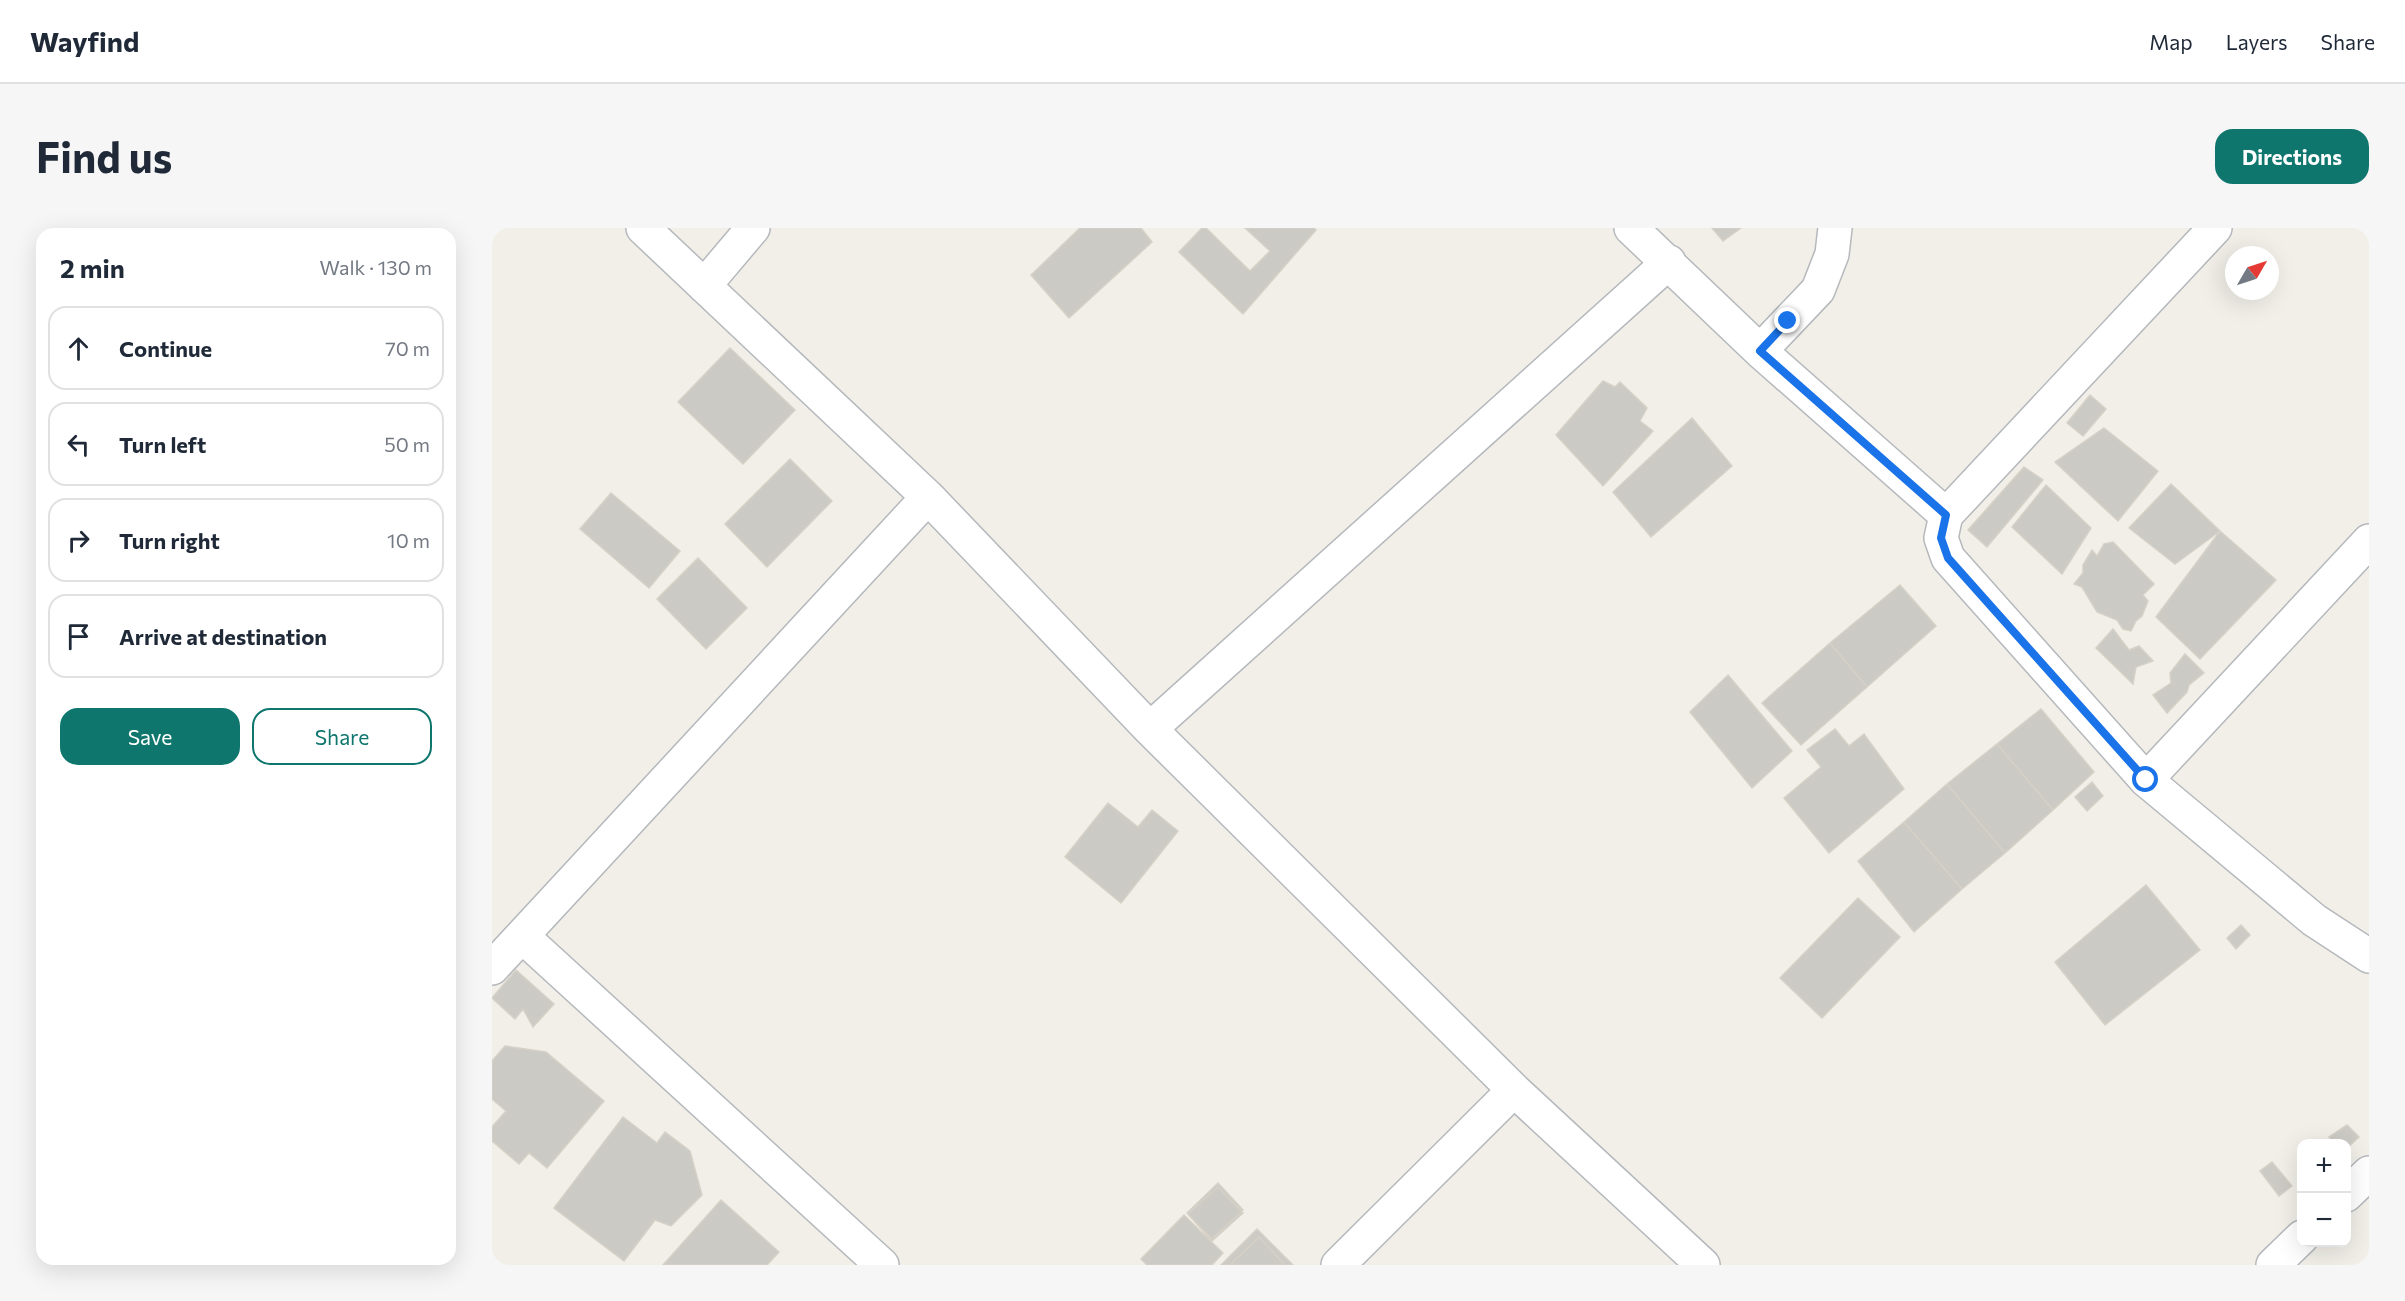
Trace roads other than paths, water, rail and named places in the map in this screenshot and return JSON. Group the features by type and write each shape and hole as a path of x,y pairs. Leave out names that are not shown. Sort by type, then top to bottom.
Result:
{"street":[{"path":"643,228 928,496 1150,729 1514,1090 1703,1265"},
{"path":"704,286 753,228"},
{"path":"1631,228 1760,351 1946,515"},
{"path":"1760,351 1818,290 1832,254 1835,228"},
{"path":"2215,228 1946,515 1941,538 1948,558 2146,780 2314,920 2369,956"},
{"path":"1150,729 1669,262"},
{"path":"492,968 928,496"},
{"path":"2146,780 2369,541"},
{"path":"522,936 882,1265"},
{"path":"1338,1265 1514,1090"},
{"path":"2347,1193 2369,1173"},
{"path":"2272,1265 2297,1241"}]}
